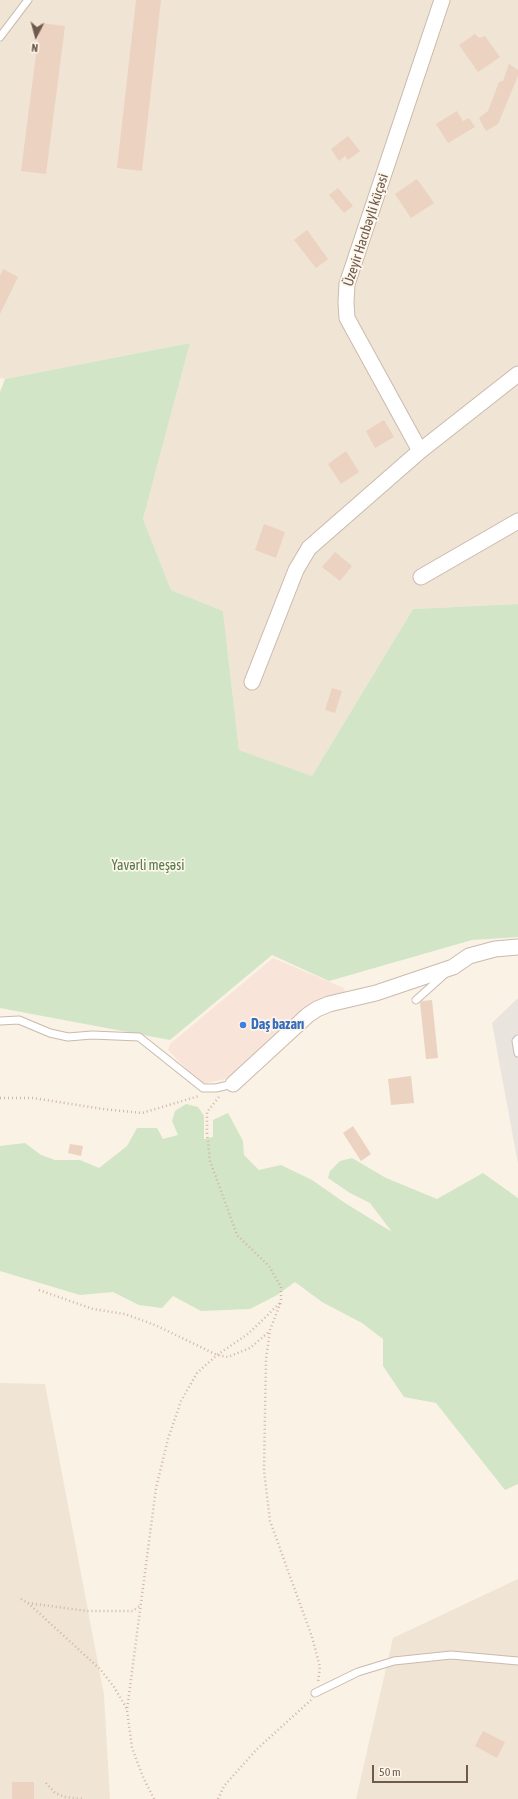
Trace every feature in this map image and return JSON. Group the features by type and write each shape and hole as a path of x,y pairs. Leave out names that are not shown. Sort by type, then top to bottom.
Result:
{"street":[{"name":"Üzeyir Hacıbəyli küçəsi","path":"420,451 347,318 346,302 347,284 442,0"},
{"path":"252,682 296,570 309,548 420,451 518,374"},
{"path":"421,577 518,521"},
{"path":"233,1084 308,1015 317,1009 329,1004 376,993 453,967 469,956 495,949 518,947"}],"lane":[{"path":"0,37 28,0"},
{"path":"416,1000 453,967"},
{"path":"0,1021 20,1020 50,1033 68,1037 92,1035 140,1037 203,1088 216,1088 233,1084"},
{"path":"518,1039 516,1041 518,1052"},
{"path":"315,1693 358,1672 394,1661 451,1655 518,1661"}],"path":[{"path":"218,1799 224,1786 256,1750 310,1701 315,1693 320,1667 312,1637 270,1521 264,1470 266,1359 270,1330 281,1302 281,1287 269,1266 237,1235 210,1161 207,1133 207,1112 215,1100 233,1084"},
{"path":"0,1098 33,1098 103,1109 142,1113 206,1094"},
{"path":"39,1290 93,1309 125,1314 155,1325 218,1355 228,1357 250,1348 270,1330"},
{"path":"154,1799 143,1777 132,1748 127,1710 156,1488 168,1439 186,1390 197,1373 218,1355 248,1334 281,1302"},
{"path":"21,1599 28,1603 100,1669 114,1687 127,1710"},
{"path":"28,1603 87,1612 133,1611 141,1605"},
{"path":"46,1783 54,1793 65,1797 82,1799"}],"shaded area":[{"path":"0,0 518,0 518,604 413,609 312,776 239,750 223,611 171,590 143,519 190,343 5,379 0,378"},
{"name":"Daş bazarı","path":"273,958 344,988 346,996 235,1077 201,1084 168,1050 170,1044"},
{"path":"518,998 518,1164 492,1023"},
{"path":"0,1383 45,1384 104,1695 110,1799 0,1799"},
{"path":"518,1579 518,1799 356,1799 393,1638"}],"green space":[{"name":"Yavərli meşəsi","path":"190,343 143,519 171,590 223,611 239,750 312,776 413,609 518,604 518,937 472,940 329,981 272,955 170,1040 0,1008 0,392 5,379"},
{"path":"186,1104 198,1107 204,1116 204,1139 213,1137 213,1120 228,1113 243,1141 244,1155 259,1170 281,1165 312,1180 345,1203 392,1232 370,1203 350,1193 328,1178 330,1171 340,1161 352,1158 386,1178 437,1199 483,1173 518,1198 518,1484 505,1490 436,1403 404,1397 383,1366 383,1339 362,1323 322,1302 295,1282 277,1295 250,1309 201,1311 173,1296 162,1308 139,1305 113,1292 80,1295 0,1271 0,1146 25,1143 41,1155 55,1160 80,1160 99,1168 127,1146 137,1128 157,1128 163,1139 178,1135 172,1121 175,1111"}],"building":[{"path":"136,0 161,0 142,171 117,168"},
{"path":"40,23 65,26 46,174 21,171"},
{"path":"475,34 479,38 485,36 500,57 478,72 459,45"},
{"path":"509,64 518,70 518,76 498,124 486,131 479,118 488,111 499,82 503,81"},
{"path":"457,111 463,121 469,118 475,127 448,143 436,124"},
{"path":"348,136 360,151 348,160 345,156 339,161 331,149"},
{"path":"417,179 434,203 411,218 395,194"},
{"path":"338,188 353,206 344,213 329,195"},
{"path":"307,230 328,259 316,268 294,240"},
{"path":"3,269 18,277 0,314 0,276"},
{"path":"384,420 394,437 375,448 366,431"},
{"path":"346,451 359,472 341,484 328,464"},
{"path":"264,524 285,532 276,558 255,550"},
{"path":"335,552 352,566 340,581 322,567"},
{"path":"332,688 342,691 335,713 325,710"},
{"path":"432,1000 438,1058 426,1059 420,1003 422,1001"},
{"path":"411,1076 414,1103 391,1105 388,1079"},
{"path":"353,1126 371,1154 361,1161 343,1133"},
{"path":"70,1144 83,1146 81,1156 68,1153"},
{"path":"483,1731 505,1742 497,1758 475,1746"},
{"path":"12,1782 34,1782 34,1799 12,1799"}],"place":[{"name":"Daş bazarı","path":"243,1025"}]}
